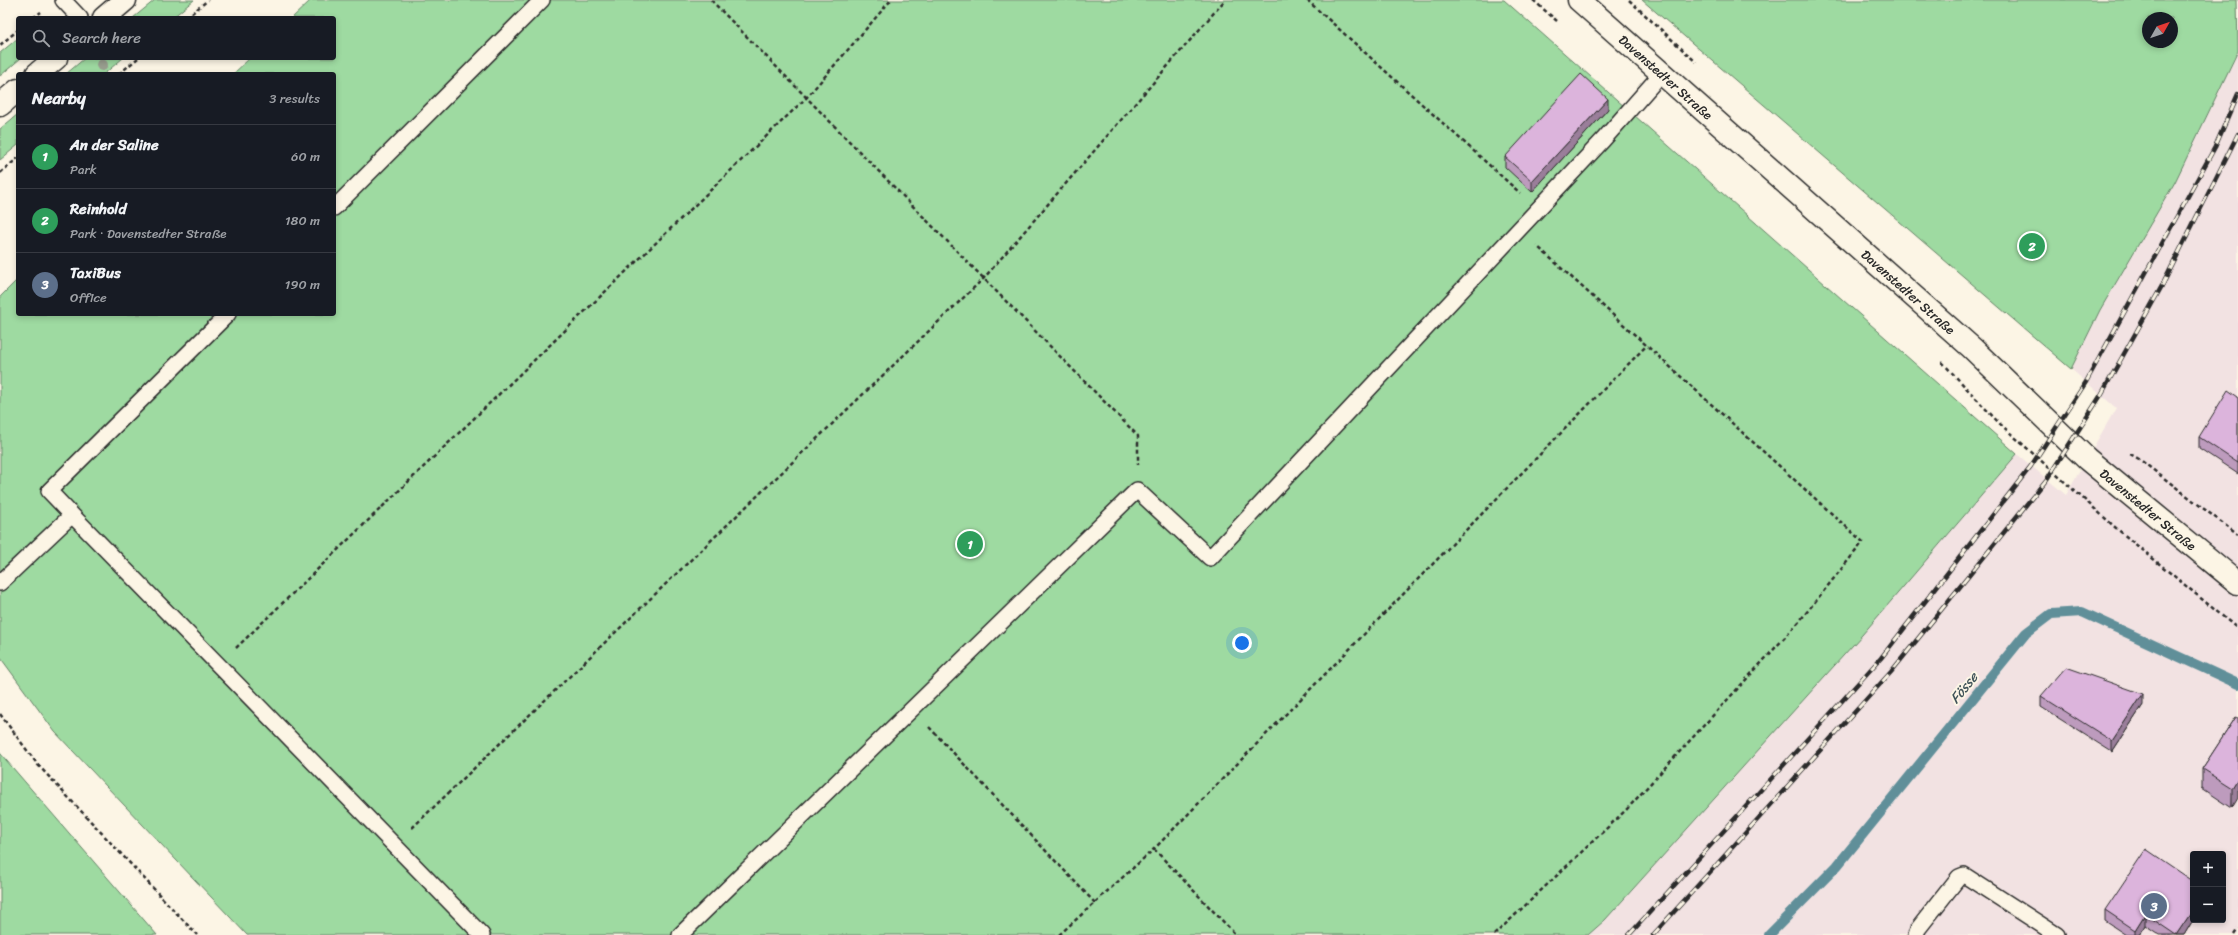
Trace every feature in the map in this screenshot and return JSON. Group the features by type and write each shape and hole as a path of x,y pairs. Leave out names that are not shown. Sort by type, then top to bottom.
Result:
{"street":[{"path":"106,16 125,0"},
{"name":"Davenstedter Straße","path":"1579,0 1972,348 2087,459 2238,583"},
{"path":"39,72 54,60"},
{"path":"0,105 16,92"}],"lane":[{"path":"63,0 78,16"},
{"path":"336,206 542,0"},
{"path":"680,935 1137,490 1210,558 1603,140 1662,73"},
{"path":"226,316 50,491 482,935"},
{"path":"0,583 72,515"},
{"path":"1916,935 1924,921 1959,877 1964,875 2057,935"}],"path":[{"path":"188,16 208,0"},
{"path":"711,0 1138,436 1137,490"},
{"path":"218,665 807,98 891,0"},
{"path":"394,845 984,278 1225,0"},
{"path":"1307,0 1538,209"},
{"path":"1533,0 1562,25"},
{"path":"0,45 16,32"},
{"path":"121,72 136,60"},
{"path":"0,173 16,160"},
{"path":"1494,935 1627,809 1798,623 1863,542 1519,229"},
{"path":"1059,935 1154,849 1647,345"},
{"path":"1940,360 1999,423 2099,512 2238,629"},
{"path":"912,709 1095,902"},
{"path":"0,714 38,765 197,935"},
{"path":"1154,849 1236,935"},
{"path":"2234,935 2238,930"}],"shaded area":[{"path":"2238,51 2238,935 1588,935 1605,920 1862,635 2017,454 2066,495 2116,408 2071,369 2100,310 2175,182"}],"green space":[{"path":"155,0 194,0 174,16 135,16"},
{"path":"311,0 1504,0 2017,454 1862,635 1605,920 1588,935 247,935 55,732 0,657 0,297 16,281 16,316 336,316 336,72 235,72 248,60 336,60 336,16 294,16"},
{"path":"1642,0 2237,0 2238,51 2175,182 2100,310 2071,369"},
{"path":"16,40 16,60 19,60 0,76 0,53"},
{"path":"83,60 121,60 106,72 68,72"},
{"path":"16,116 16,147 0,160 0,129"},
{"path":"0,753 157,935 0,935"}],"building":[{"path":"1581,74 1608,99 1532,181 1505,157"},
{"path":"2228,390 2238,397 2238,463 2199,437"},
{"path":"2066,667 2143,694 2112,741 2041,696"},
{"path":"2236,717 2238,718 2238,778 2232,788 2202,769"},
{"path":"2146,849 2190,879 2190,914 2176,935 2145,914 2135,930 2105,910"}],"waterway":[{"name":"Fösse","path":"1769,935 1837,866 2026,633 2051,614 2082,612 2238,684"}],"railway":[{"path":"1629,935 1881,658 2031,466 2086,382 2215,147 2238,94"},
{"path":"1653,935 1891,672 2047,479 2101,395 2163,284 2238,134"}],"place":[{"name":"Reinhold","path":"2032,246"},
{"name":"An der Saline","path":"970,544"},
{"name":"TaxiBus","path":"2154,906"}]}
